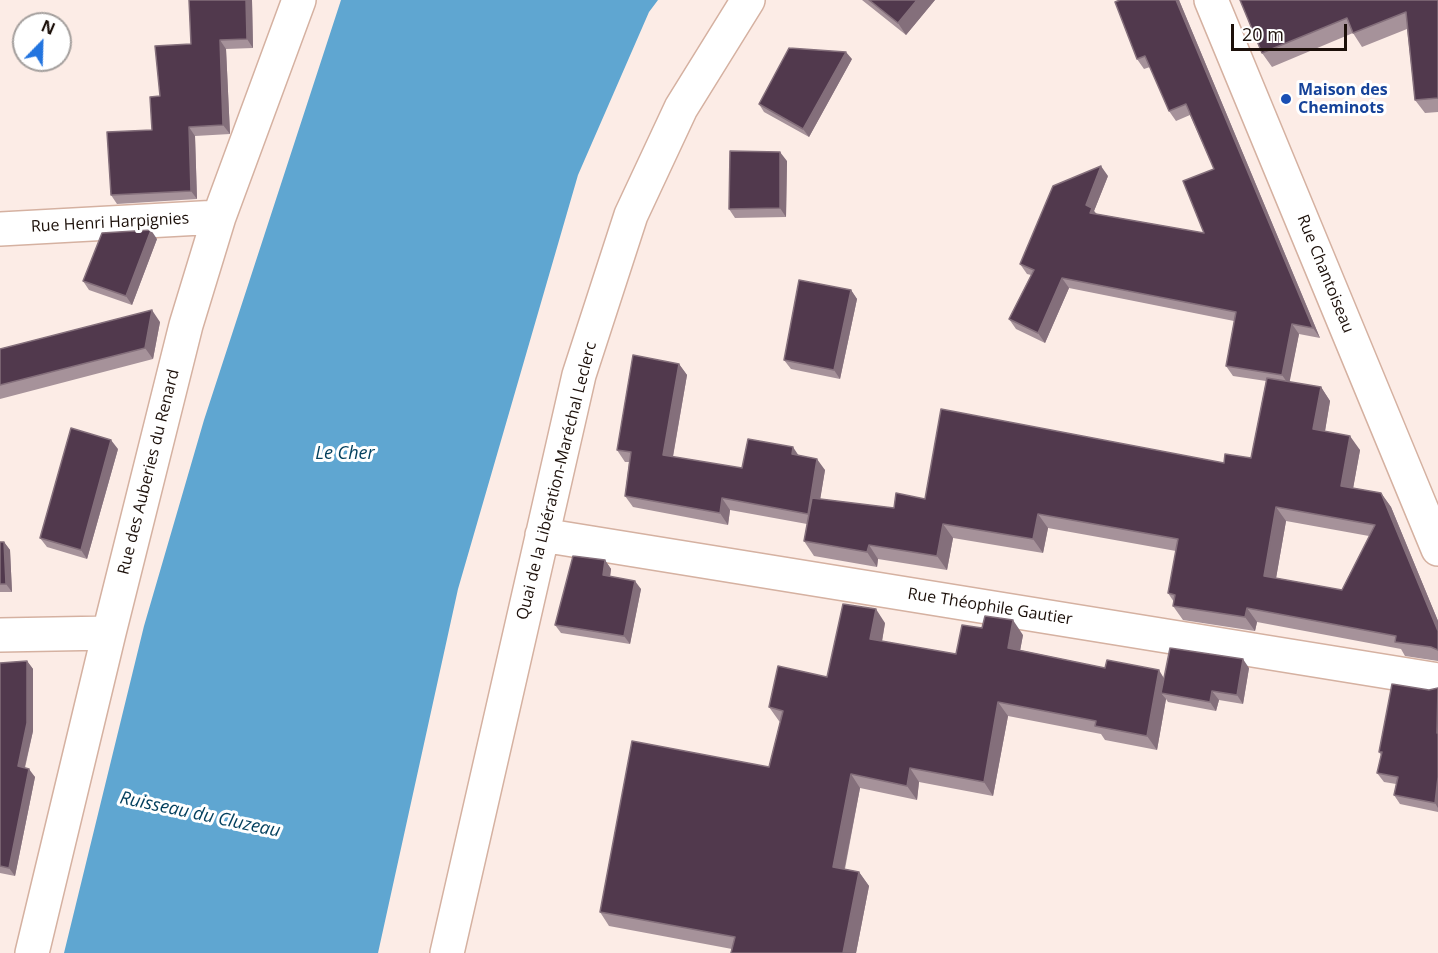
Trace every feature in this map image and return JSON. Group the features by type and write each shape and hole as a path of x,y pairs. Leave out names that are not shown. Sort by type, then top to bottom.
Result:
{"street":[{"name":"Rue des Auberies du Renard","path":"32,953 186,325 219,217 299,0"},
{"name":"Quai de la Libération-Maréchal Leclerc","path":"447,953 579,375 631,215 681,108 748,0"},
{"name":"Rue Chantoiseau","path":"1211,0 1438,549"},
{"name":"Rue Henri Harpignies","path":"0,229 219,217"},
{"name":"Rue Théophile Gautier","path":"543,535 1438,680"},
{"path":"0,635 109,633"}],"water":[{"name":"Le Cher","path":"341,0 658,0 649,12 578,175 458,589 378,953 64,953 144,626 204,420"}],"building":[{"path":"189,0 246,0 247,39 220,40 223,125 189,127 191,191 111,195 107,132 152,130 150,97 160,96 155,46 191,44"},
{"path":"869,0 917,0 898,23"},
{"path":"1120,0 1176,0 1313,328 1292,324 1282,375 1226,366 1236,312 1062,278 1038,333 1009,319 1034,270 1020,264 1053,186 1101,166 1086,205 1092,208 1090,213 1204,233 1183,181 1214,169 1186,104 1169,111 1145,56 1137,59 1115,2"},
{"path":"1240,0 1438,0 1438,98 1415,100 1406,12 1353,33 1347,18 1262,53"},
{"path":"789,48 846,52 803,129 759,104"},
{"path":"730,151 780,152 780,208 729,209"},
{"path":"151,230 126,296 83,281 102,233"},
{"path":"799,280 851,290 834,370 784,360"},
{"path":"152,310 145,348 0,385 0,349"},
{"path":"633,355 679,364 663,455 742,468 748,439 793,447 792,454 817,459 808,514 722,498 720,513 625,496 631,452 617,450"},
{"path":"1267,378 1321,387 1313,429 1350,436 1341,486 1381,493 1438,631 1438,650 1395,642 1396,636 1247,608 1245,617 1173,606 1175,595 1168,593 1178,539 1038,514 1033,539 943,524 937,556 869,545 867,552 804,541 812,498 894,508 896,493 925,499 941,409 1224,463 1225,454 1251,458","holes":["1276,507 1375,525 1342,590 1264,576"]},
{"path":"71,428 111,440 81,550 40,538"},
{"path":"0,542 4,542 6,584 0,584"},
{"path":"573,556 605,560 603,575 635,581 624,636 555,625"},
{"path":"843,604 876,609 870,639 956,654 962,625 982,628 985,616 1013,620 1008,648 1105,668 1107,660 1159,670 1147,736 1095,726 1096,721 998,702 984,782 910,768 907,786 851,774 833,867 859,872 843,953 731,953 735,937 600,912 632,741 769,767 783,711 769,707 778,666 827,677"},
{"path":"1170,648 1243,659 1237,695 1212,691 1210,702 1161,693"},
{"path":"27,661 27,723 18,766 29,769 9,868 0,866 0,663"},
{"path":"1392,684 1429,690 1438,688 1438,777 1435,803 1394,795 1398,777 1377,773"}],"place":[{"name":"Maison des Cheminots","path":"1286,99"}],"water label":[{"name":"Ruisseau du Cluzeau","path":"200,815"}]}
